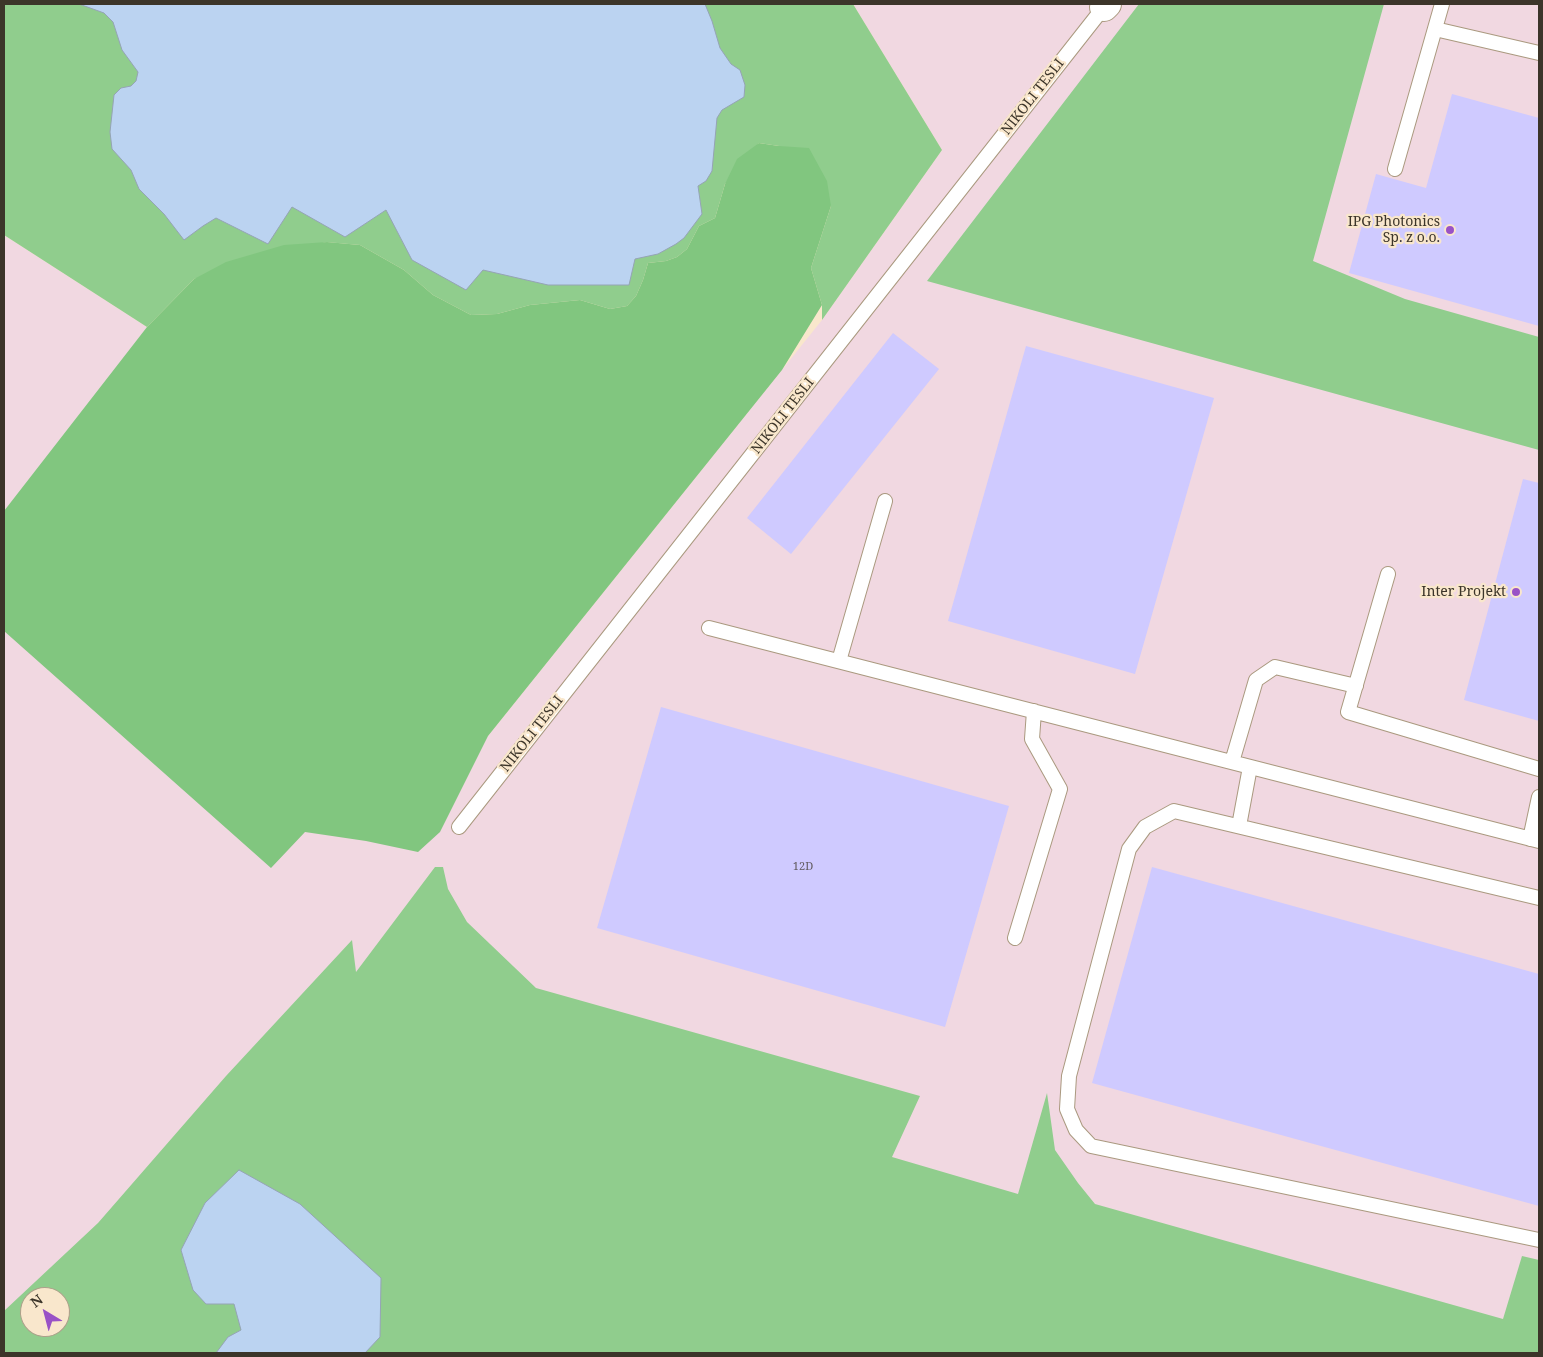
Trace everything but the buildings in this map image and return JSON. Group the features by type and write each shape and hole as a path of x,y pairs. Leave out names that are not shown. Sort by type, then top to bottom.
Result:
{"lane":[{"path":"1395,169 1442,4"},
{"name":"NIKOLI TESLI","path":"459,827 1105,6"},
{"path":"1435,29 1539,53"},
{"path":"839,661 885,501"},
{"path":"1388,574 1348,712 1539,769"},
{"path":"709,628 1535,840 1539,797"},
{"path":"1232,762 1256,680 1275,667 1356,686"},
{"path":"1014,938 1060,789 1032,739 1034,711"},
{"path":"1239,826 1250,767"},
{"path":"1539,898 1174,811 1145,827 1129,848 1069,1076 1068,1109 1076,1130 1091,1146 1539,1240"}],"shaded area":[{"path":"853,4 1539,4 1539,1353 4,1353 4,235 147,327 488,736 822,320 942,150"}],"green space":[{"path":"4,4 853,4 942,150 822,320 822,305 811,268 831,206 779,146 759,143 725,184 715,218 699,226 687,249 677,257 666,261 648,263 636,296 627,306 610,309 580,300 530,305 497,314 471,315 433,295 404,270 360,245 326,242 194,279 147,327 4,235"},
{"path":"1139,4 1384,4 1313,261 1405,299 1539,337 1539,450 927,281"},
{"path":"759,143 809,148 827,181 831,206 811,268 822,305 782,370 488,736 440,832 418,852 366,841 305,832 271,868 4,631 4,511 147,327 194,279 226,262 284,245 327,242 360,245 404,270 433,295 471,315 497,314 530,305 580,300 610,309 627,306 636,296 648,263 666,261 677,257 687,249 699,226 715,218 725,184 737,159"},
{"path":"435,867 443,867 448,889 467,922 536,988 920,1096 892,1157 1018,1194 1047,1093 1055,1150 1095,1204 1503,1319 1522,1256 1539,1260 1539,1353 4,1353 4,1311 20,1296 20,1337 70,1337 70,1287 30,1287 98,1223 226,1076 352,940 356,972"}],"water":[{"path":"79,4 705,4 720,48 731,64 740,70 745,85 744,97 722,110 717,118 712,171 706,181 698,186 702,214 684,238 676,244 658,254 635,259 629,285 548,285 483,270 466,290 412,260 386,210 345,237 292,207 268,244 216,218 184,240 164,214 139,189 131,170 112,149 110,132 114,95 121,88 131,86 136,81 138,72 122,50 113,22 104,13"},
{"path":"239,1170 300,1204 381,1278 380,1337 365,1353 216,1353 228,1337 241,1330 234,1304 206,1304 193,1290 181,1250 205,1203"}],"place":[{"name":"IPG Photonics Sp. z o.o.","path":"1450,230"},
{"name":"Inter Projekt","path":"1516,592"}]}
